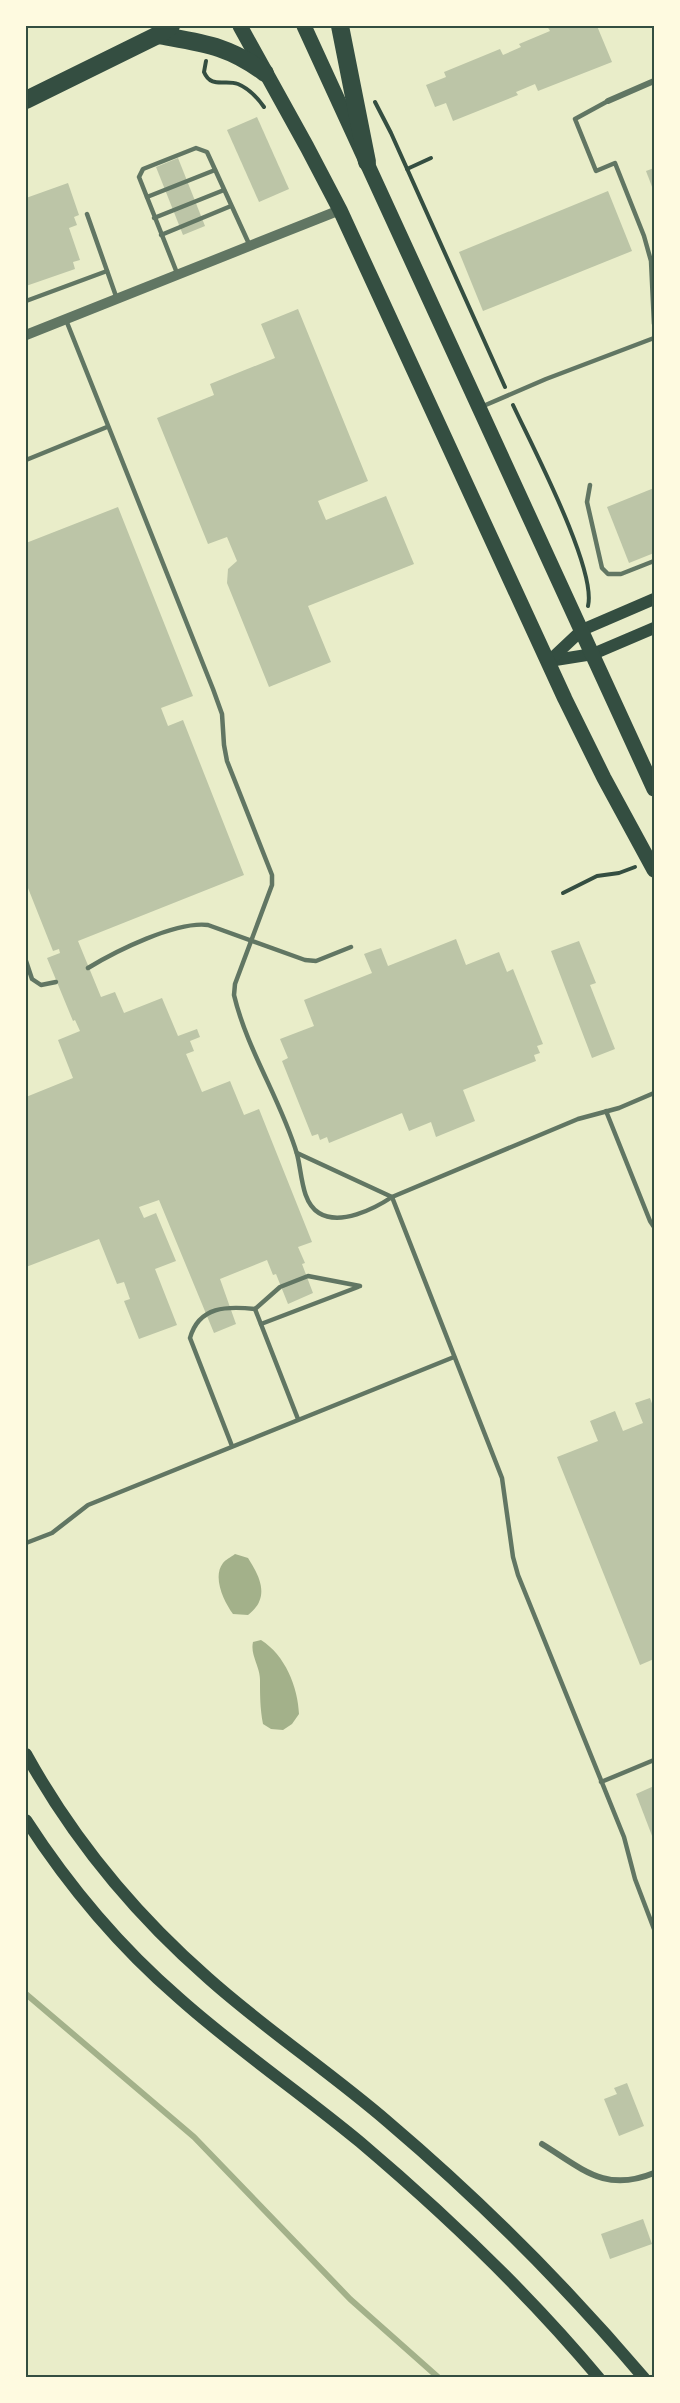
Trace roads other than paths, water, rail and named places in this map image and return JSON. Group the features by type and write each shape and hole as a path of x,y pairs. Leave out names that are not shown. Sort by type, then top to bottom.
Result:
{"highway":[{"path":"340,26 367,162"},
{"path":"26,100 164,30 231,51 265,73"}],"main road":[{"path":"240,26 340,210 548,662 604,778 652,866"},
{"path":"304,26 481,407 654,788"},
{"path":"548,662 582,630 654,599"},
{"path":"548,662 593,654 654,628"},
{"path":"26,1755 63,1816 99,1864 167,1940 209,1979 348,2088 431,2159 572,2295 644,2378"},
{"path":"26,1820 89,1906 130,1951 178,1998 361,2143 436,2210 515,2286 599,2378"}],"street":[{"path":"608,101 654,81"},
{"path":"26,335 340,210"},
{"path":"542,2144 597,2177 619,2182 654,2173"}],"lane":[{"path":"608,101 575,119 596,171 615,163 644,236 651,267 654,324"},
{"path":"177,274 139,177 143,169 196,148 207,152 250,246"},
{"path":"147,197 215,171"},
{"path":"154,218 224,190"},
{"path":"161,235 231,206"},
{"path":"87,214 117,298"},
{"path":"26,301 107,271"},
{"path":"66,319 213,689 222,714 227,761 272,875 272,885 235,984 234,995 297,1153 306,1195 311,1207 326,1216 350,1215 374,1208 392,1197 578,1119 654,1093"},
{"path":"481,407 654,338"},
{"path":"26,460 107,427"},
{"path":"590,485 587,502 602,568 608,574 621,574 654,561"},
{"path":"88,968 121,949 194,923 208,925 305,960 316,961 351,947"},
{"path":"26,961 32,979 41,986 56,982"},
{"path":"606,1111 654,1227"},
{"path":"297,1153 392,1197 502,1478 513,1557 519,1575 624,1837 635,1879 654,1929"},
{"path":"232,1446 190,1338 193,1325 207,1314 229,1306 255,1309 280,1287 308,1276 360,1286 261,1324"},
{"path":"255,1309 298,1419"},
{"path":"26,1543 52,1533 88,1505 454,1357"},
{"path":"602,1782 654,1760"}],"waterway":[{"path":"26,1994 194,2137 350,2299 439,2378"}]}
